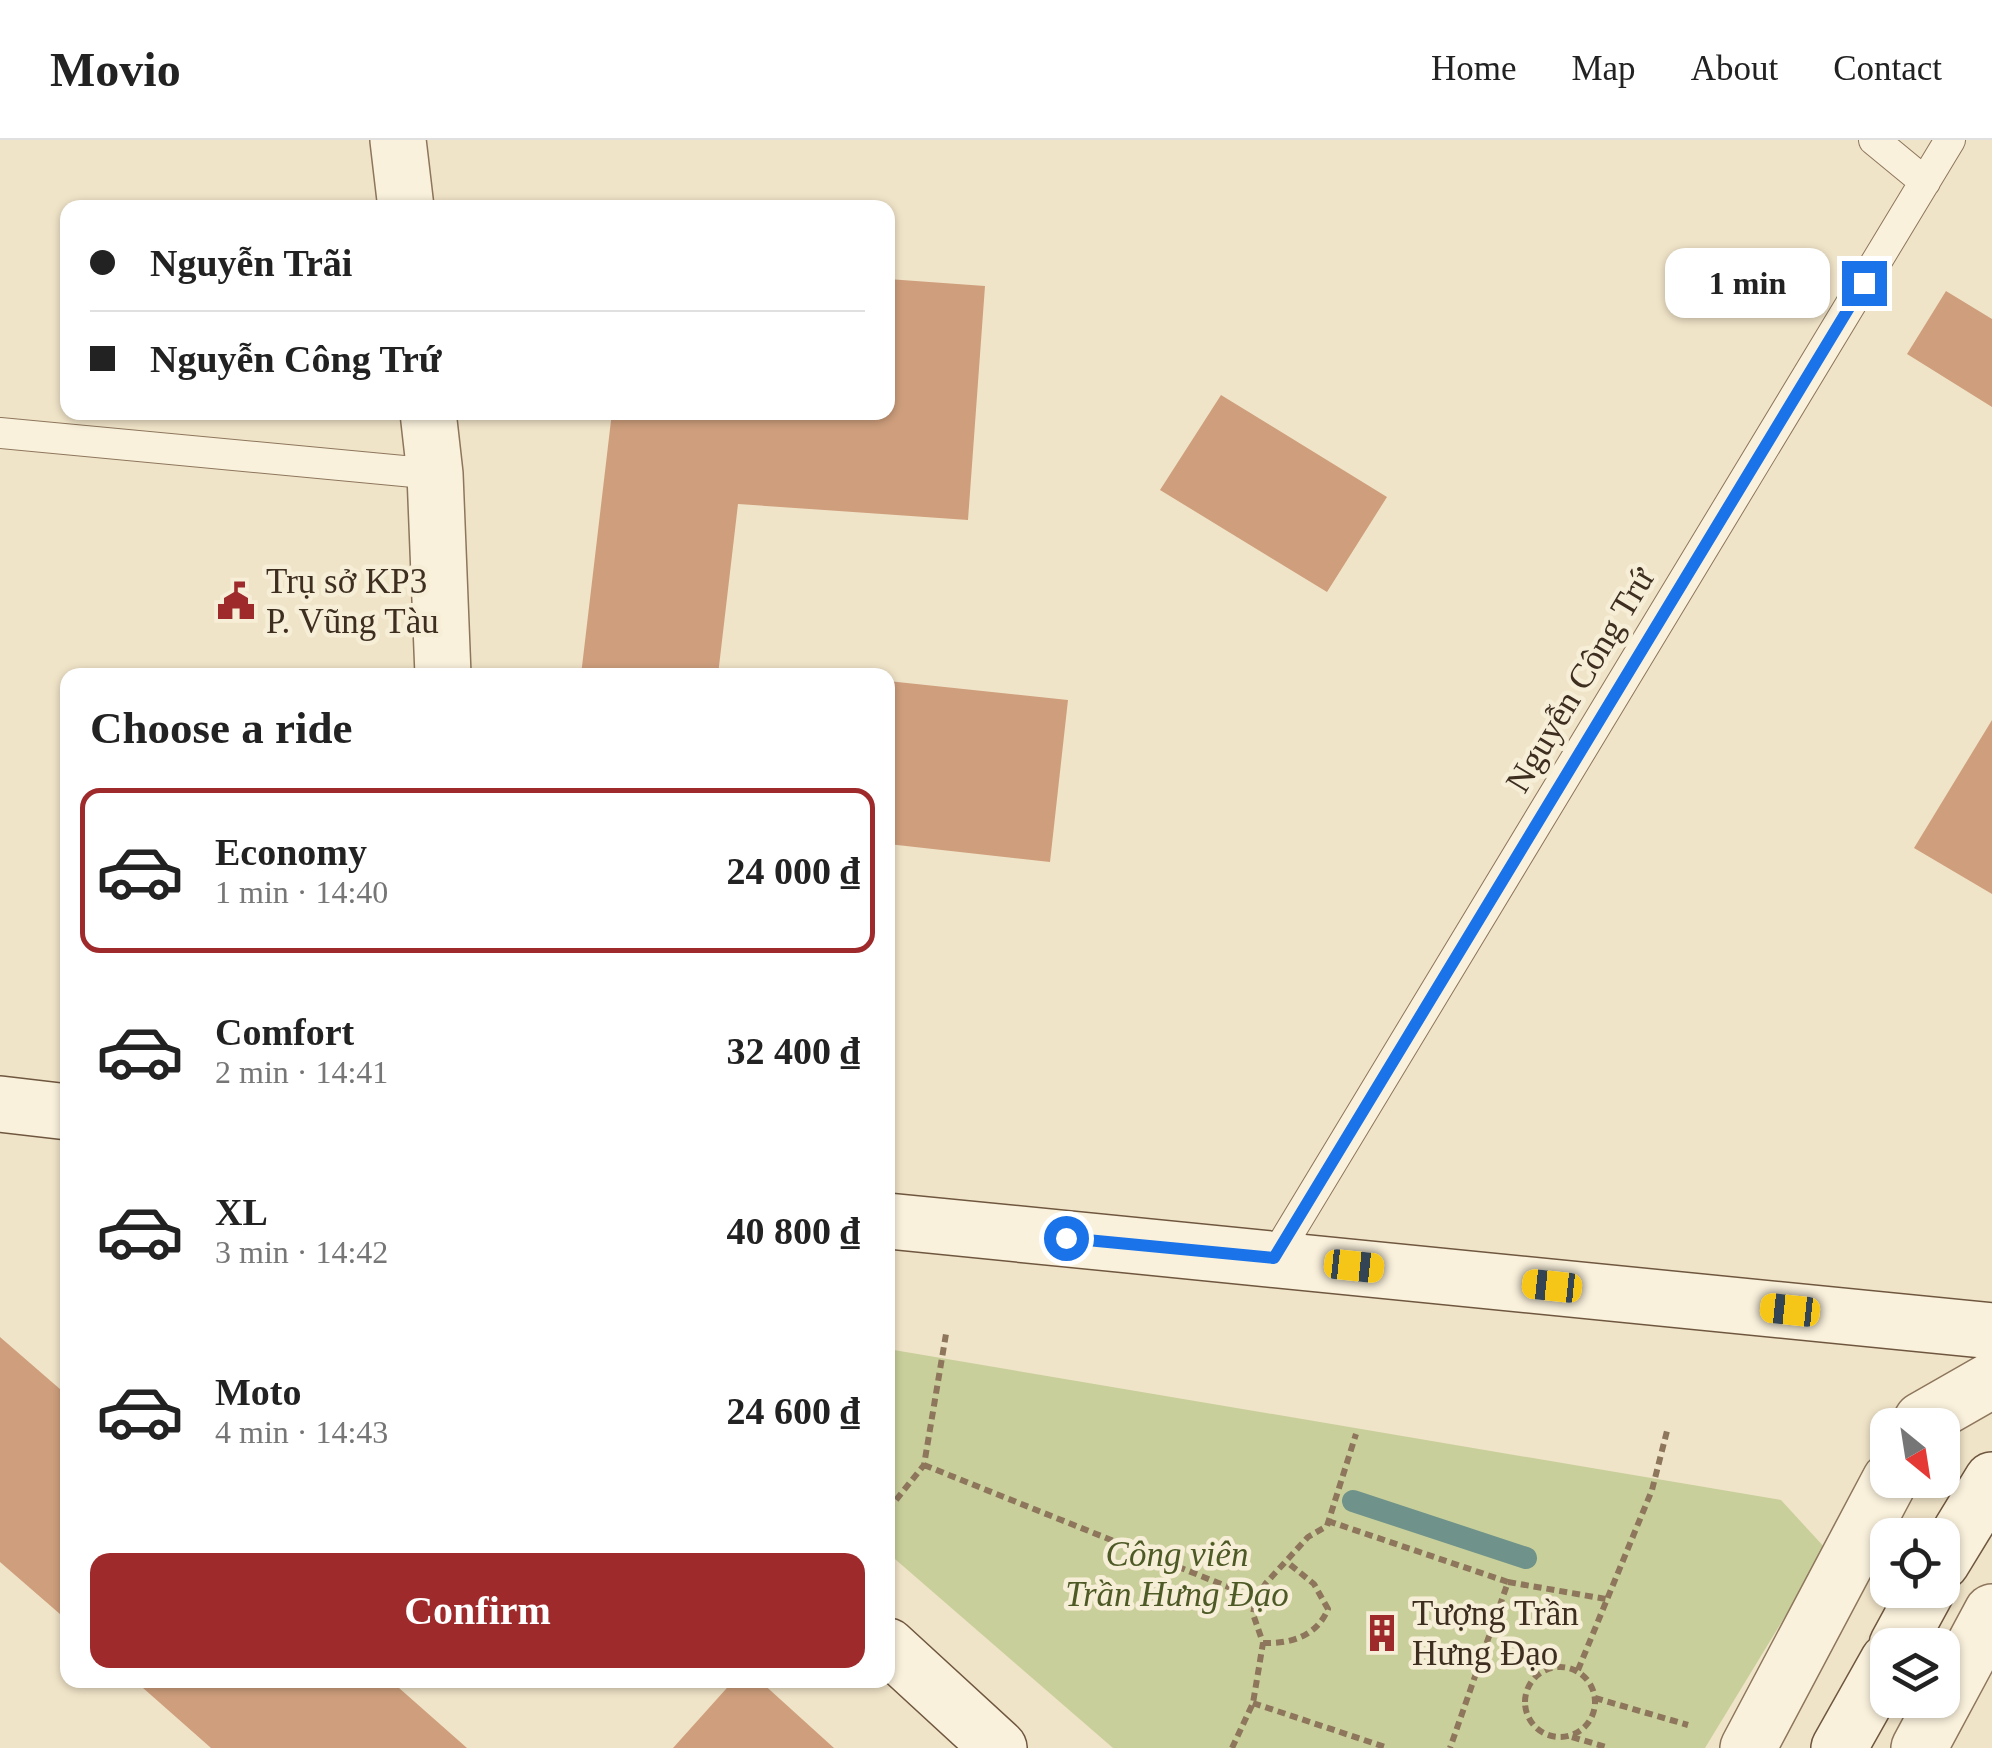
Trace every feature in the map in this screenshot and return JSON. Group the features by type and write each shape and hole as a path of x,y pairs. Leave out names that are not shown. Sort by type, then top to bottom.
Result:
{"main road":[{"path":"398,140 405,200"},
{"path":"429,420 444,668"},
{"path":"0,1104 60,1111"},
{"path":"895,1222 1992,1330"},
{"path":"1943,1408 1992,1380"},
{"path":"1960,1532 1992,1480"},
{"path":"1725,1739 1879,1498"},
{"path":"1919,1748 1992,1612"},
{"path":"895,1652 999,1748"},
{"path":"1839,1748 1870,1693"}],"lane":[{"path":"1874,140 1925,182"},
{"name":"Nguyễn Công Trứ","path":"1274,1258 1950,140"},
{"path":"0,434 435,474"}],"path":[{"path":"895,1501 924,1464 946,1334"},
{"path":"1578,1670 1652,1490 1668,1427"},
{"path":"1232,1748 1252,1702 1263,1644 1253,1614 1256,1598 1308,1537 1327,1526 1356,1434"},
{"path":"924,1464 1256,1598"},
{"path":"1328,1521 1508,1582 1606,1599"},
{"path":"1263,1644 1284,1643 1311,1633 1328,1608 1314,1584 1287,1562"},
{"path":"1450,1748 1508,1582"},
{"path":"1570,1737 1591,1719 1595,1698 1588,1680 1578,1670 1550,1668 1538,1674 1529,1686 1526,1712 1532,1724 1552,1736 1609,1748"},
{"path":"1595,1698 1725,1739"},
{"path":"1252,1702 1388,1748"},
{"path":"1549,1748 1552,1736"}],"green space":[{"name":"Công viên Trần Hưng Đạo","path":"895,1350 1781,1500 1826,1549 1705,1748 1113,1748 895,1559"}],"building":[{"path":"895,280 985,286 968,520 738,504 719,668 582,668 611,420 895,420"},
{"path":"1946,291 1992,319 1992,407 1907,354"},
{"path":"1221,395 1387,497 1327,592 1160,490"},
{"path":"895,682 1068,700 1050,862 895,845"},
{"path":"1992,720 1992,894 1914,848"},
{"path":"0,1337 60,1389 60,1614 0,1562"},
{"path":"143,1688 399,1688 467,1748 211,1748"},
{"path":"727,1688 768,1688 834,1748 673,1748"}],"waterway":[{"path":"1353,1501 1526,1558"}],"place":[{"name":"Trụ sở KP3 P. Vũng Tàu","path":"236,601"},
{"name":"Tượng Trần Hưng Đạo","path":"1382,1633"}],"route":[{"path":"1066,1238 1274,1258 1864,283"}]}
